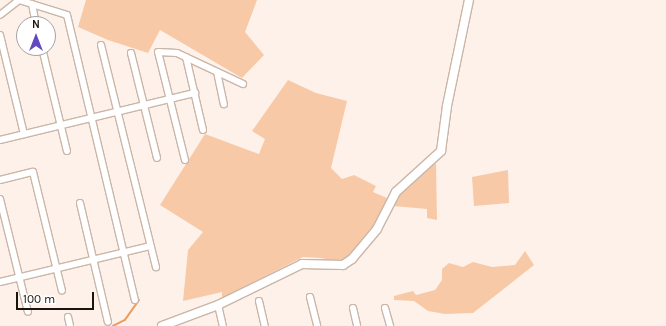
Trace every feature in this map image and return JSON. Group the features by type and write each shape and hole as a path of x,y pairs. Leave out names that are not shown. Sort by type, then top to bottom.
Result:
{"street":[{"path":"0,15 19,0 67,15 135,300"},
{"path":"162,326 218,305 302,264 335,266 348,262 377,229 396,192 436,157 443,143 447,106 469,0"},
{"path":"32,4 34,16"},
{"path":"0,35 24,134"},
{"path":"102,45 156,267"},
{"path":"185,160 158,52 177,53 243,84"},
{"path":"131,53 157,158"},
{"path":"44,56 66,151"},
{"path":"186,57 204,130"},
{"path":"217,72 224,104"},
{"path":"0,140 195,93"},
{"path":"0,180 33,172 62,291"},
{"path":"0,199 28,312"},
{"path":"80,203 108,322"},
{"path":"0,282 150,246"},
{"path":"310,297 317,326"},
{"path":"259,301 265,326"},
{"path":"218,305 223,326"},
{"path":"352,308 357,326"},
{"path":"386,308 390,326"},
{"path":"68,317 70,326"}],"shaded area":[{"path":"86,0 257,0 245,32 264,55 242,78 160,30 148,53 108,40 78,27"},
{"path":"288,80 316,93 347,101 331,168 342,179 354,175 376,186 373,192 387,198 374,228 349,256 339,262 321,258 303,257 222,298 222,292 183,301 188,250 203,232 160,205 205,134 259,154 265,139 252,131"},
{"path":"436,163 437,220 427,218 427,209 393,206 402,191"},
{"path":"508,170 509,203 474,206 472,177"},
{"path":"525,251 534,265 473,313 445,314 428,311 414,301 394,300 394,296 413,291 416,295 435,290 442,280 442,269 449,263 463,267 473,262 492,267 515,265"}],"waterway":[{"path":"113,326 125,320 139,300"}]}
